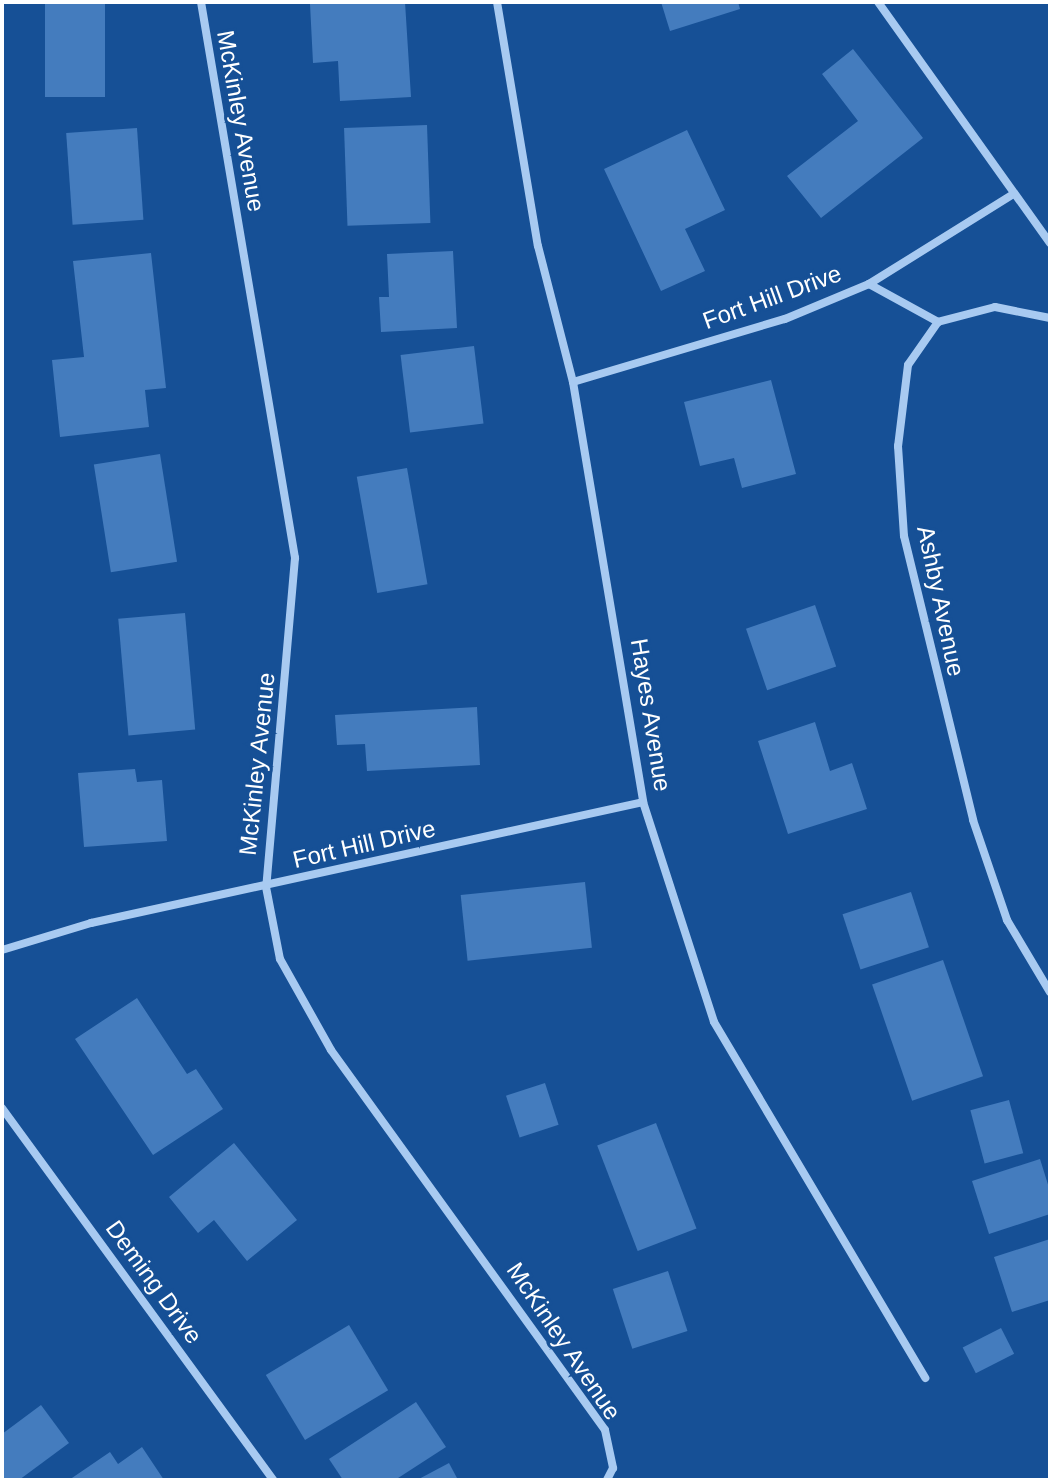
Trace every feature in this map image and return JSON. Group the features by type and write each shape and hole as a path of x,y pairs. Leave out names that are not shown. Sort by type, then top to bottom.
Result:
{"street":[{"name":"McKinley Avenue","path":"201,2 295,558 266,887 280,959 331,1050 605,1430 613,1468 607,1480"},
{"name":"Hayes Avenue","path":"497,2 538,246 573,382 643,802 714,1022 925,1378"},
{"path":"878,2 1012,195 1050,243"},
{"name":"Fort Hill Drive","path":"573,382 785,319 869,284 1012,195"},
{"path":"869,284 938,322 995,307 1050,318"},
{"name":"Ashby Avenue","path":"938,322 908,365 898,446 904,536 973,820 1007,920 1050,992"},
{"name":"Fort Hill Drive","path":"2,950 91,923 643,802"},
{"name":"Deming Drive","path":"2,1108 273,1480"}],"building":[{"path":"45,2 105,2 105,97 45,97"},
{"path":"405,2 411,97 340,101 338,61 313,63 310,4"},
{"path":"661,2 738,2 740,9 670,31"},
{"path":"853,49 923,138 821,218 787,176 858,121 822,74"},
{"path":"427,125 430,223 347,226 344,128"},
{"path":"137,128 143,220 73,225 66,133"},
{"path":"687,130 725,210 685,229 705,271 661,291 604,169"},
{"path":"453,251 457,328 381,332 379,297 389,297 387,254"},
{"path":"151,253 166,388 145,390 149,427 60,437 52,360 84,357 73,261"},
{"path":"474,346 484,423 410,432 401,355"},
{"path":"771,380 796,474 742,488 734,458 700,466 684,402"},
{"path":"160,454 177,562 111,572 94,464"},
{"path":"407,468 427,584 377,593 357,477"},
{"path":"815,605 836,666 767,690 746,629"},
{"path":"185,613 195,730 128,735 118,619"},
{"path":"477,707 480,765 367,771 365,744 337,745 335,715"},
{"path":"815,722 830,771 852,763 867,809 788,834 758,741"},
{"path":"135,769 137,782 162,780 167,841 84,847 78,773"},
{"path":"585,882 592,948 468,961 461,895"},
{"path":"911,892 929,947 860,969 843,914"},
{"path":"943,960 983,1076 912,1101 872,984"},
{"path":"137,998 187,1074 196,1069 223,1109 153,1155 75,1039"},
{"path":"545,1083 559,1125 520,1138 506,1096"},
{"path":"1009,1100 1023,1153 985,1163 970,1110"},
{"path":"656,1123 696,1228 638,1251 597,1146"},
{"path":"234,1143 297,1220 247,1261 214,1220 198,1233 169,1197"},
{"path":"1040,1159 1050,1191 1050,1214 989,1234 972,1181"},
{"path":"1050,1239 1050,1300 1012,1312 994,1257"},
{"path":"668,1271 687,1331 632,1349 613,1289"},
{"path":"349,1325 388,1390 305,1440 266,1375"},
{"path":"1001,1328 1014,1354 976,1373 963,1348"},
{"path":"416,1402 446,1447 395,1480 343,1480 329,1459"},
{"path":"41,1405 69,1443 19,1480 2,1480 2,1434"},
{"path":"142,1447 164,1480 69,1480 110,1452 118,1464"},
{"path":"449,1463 458,1480 417,1480"}]}
